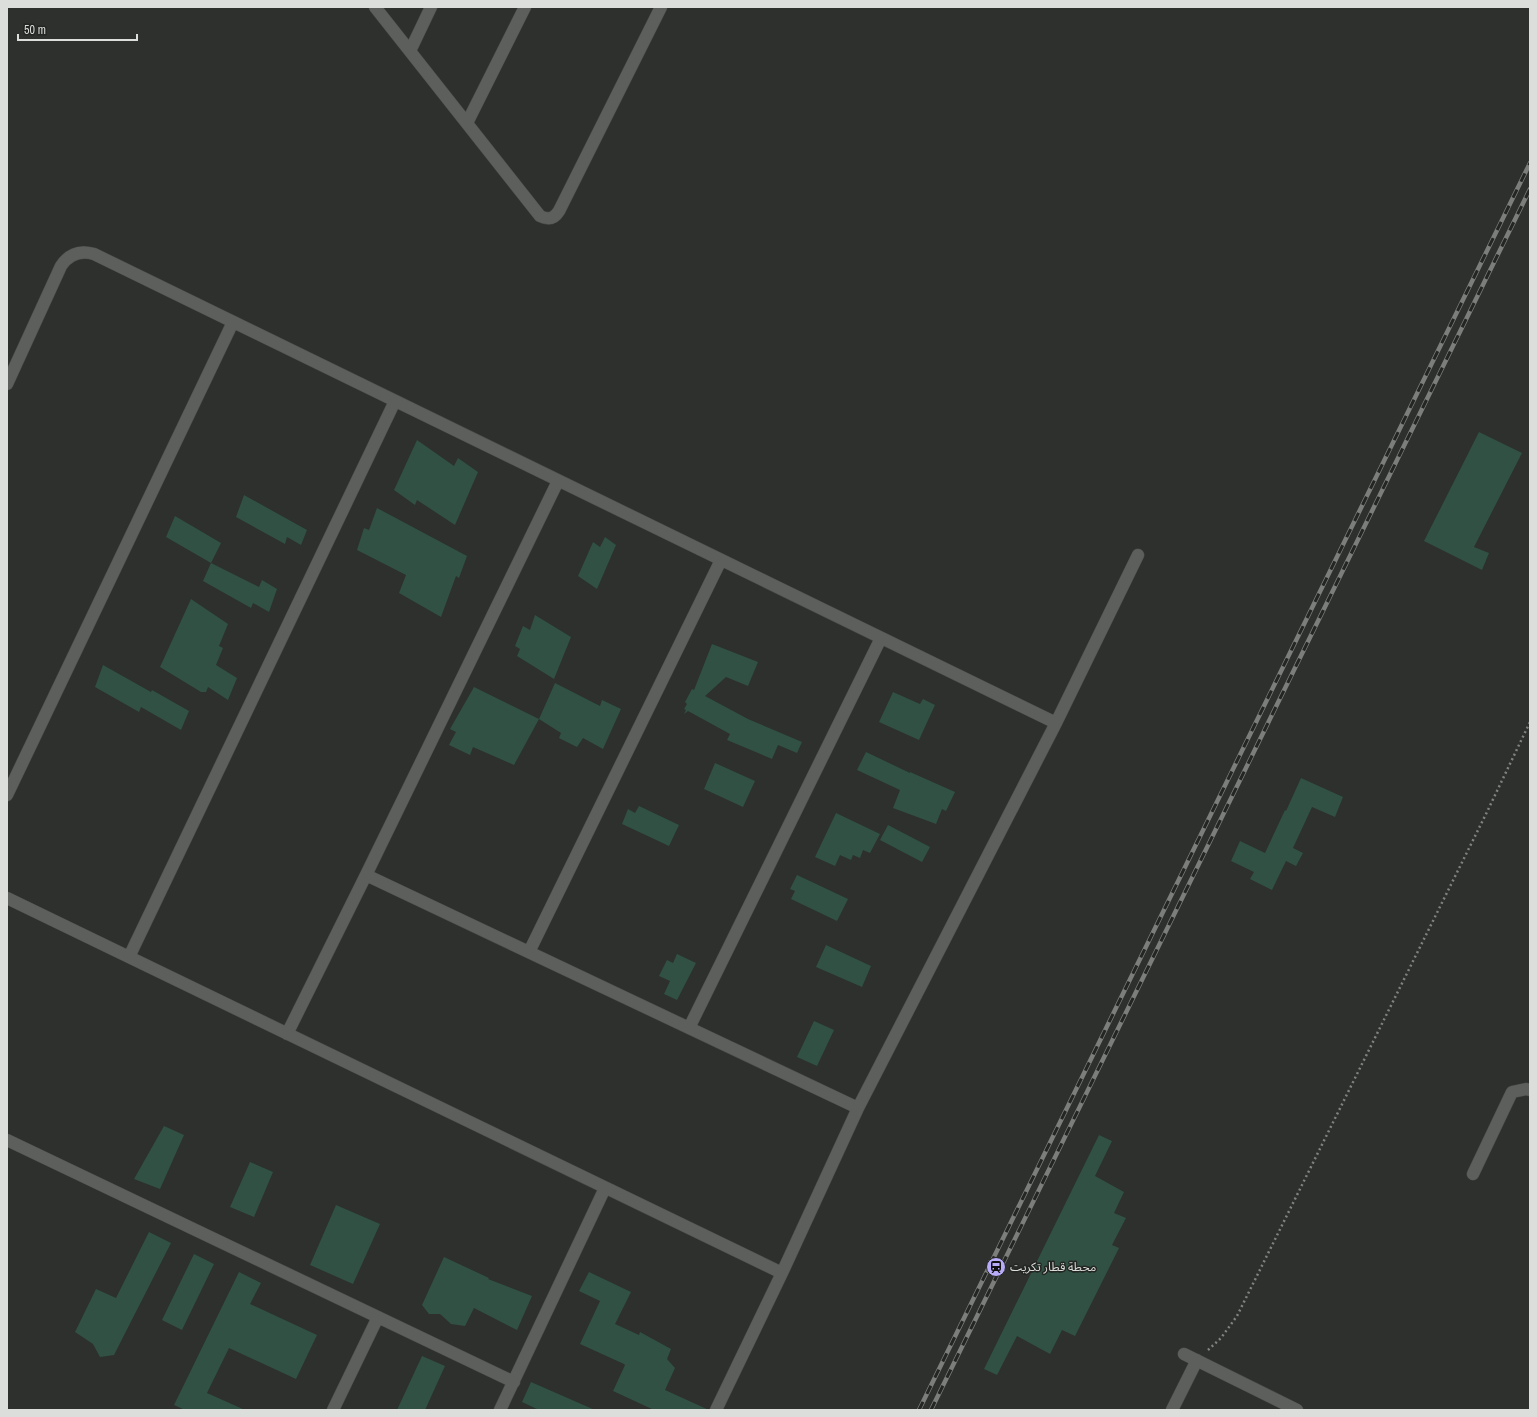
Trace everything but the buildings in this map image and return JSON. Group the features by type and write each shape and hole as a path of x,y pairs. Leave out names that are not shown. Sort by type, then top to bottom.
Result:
{"street":[{"path":"375,7 540,216 545,218 556,216 661,7"},
{"path":"410,51 430,7"},
{"path":"468,123 525,7"},
{"path":"7,384 61,266 70,256 76,253 82,252 94,254 1056,723"},
{"path":"7,795 233,322"},
{"path":"129,957 395,401"},
{"path":"287,1034 366,876 558,481"},
{"path":"716,1410 782,1273 858,1108 1056,723 1138,555"},
{"path":"529,952 721,560"},
{"path":"689,1028 881,638"},
{"path":"366,876 858,1108"},
{"path":"7,898 782,1273"},
{"path":"1473,1174 1512,1092 1526,1089 1530,1090"},
{"path":"7,1140 514,1382"},
{"path":"500,1410 605,1188"},
{"path":"333,1410 378,1317"},
{"path":"1184,1354 1297,1410"},
{"path":"1172,1410 1197,1360"}],"path":[{"path":"1197,1360 1221,1338 1236,1316 1483,821 1530,722"}],"railway":[{"path":"919,1410 1530,163"},
{"path":"931,1410 1530,189"}],"place":[{"name":"محطة قطار تكريت","path":"996,1267"}]}
